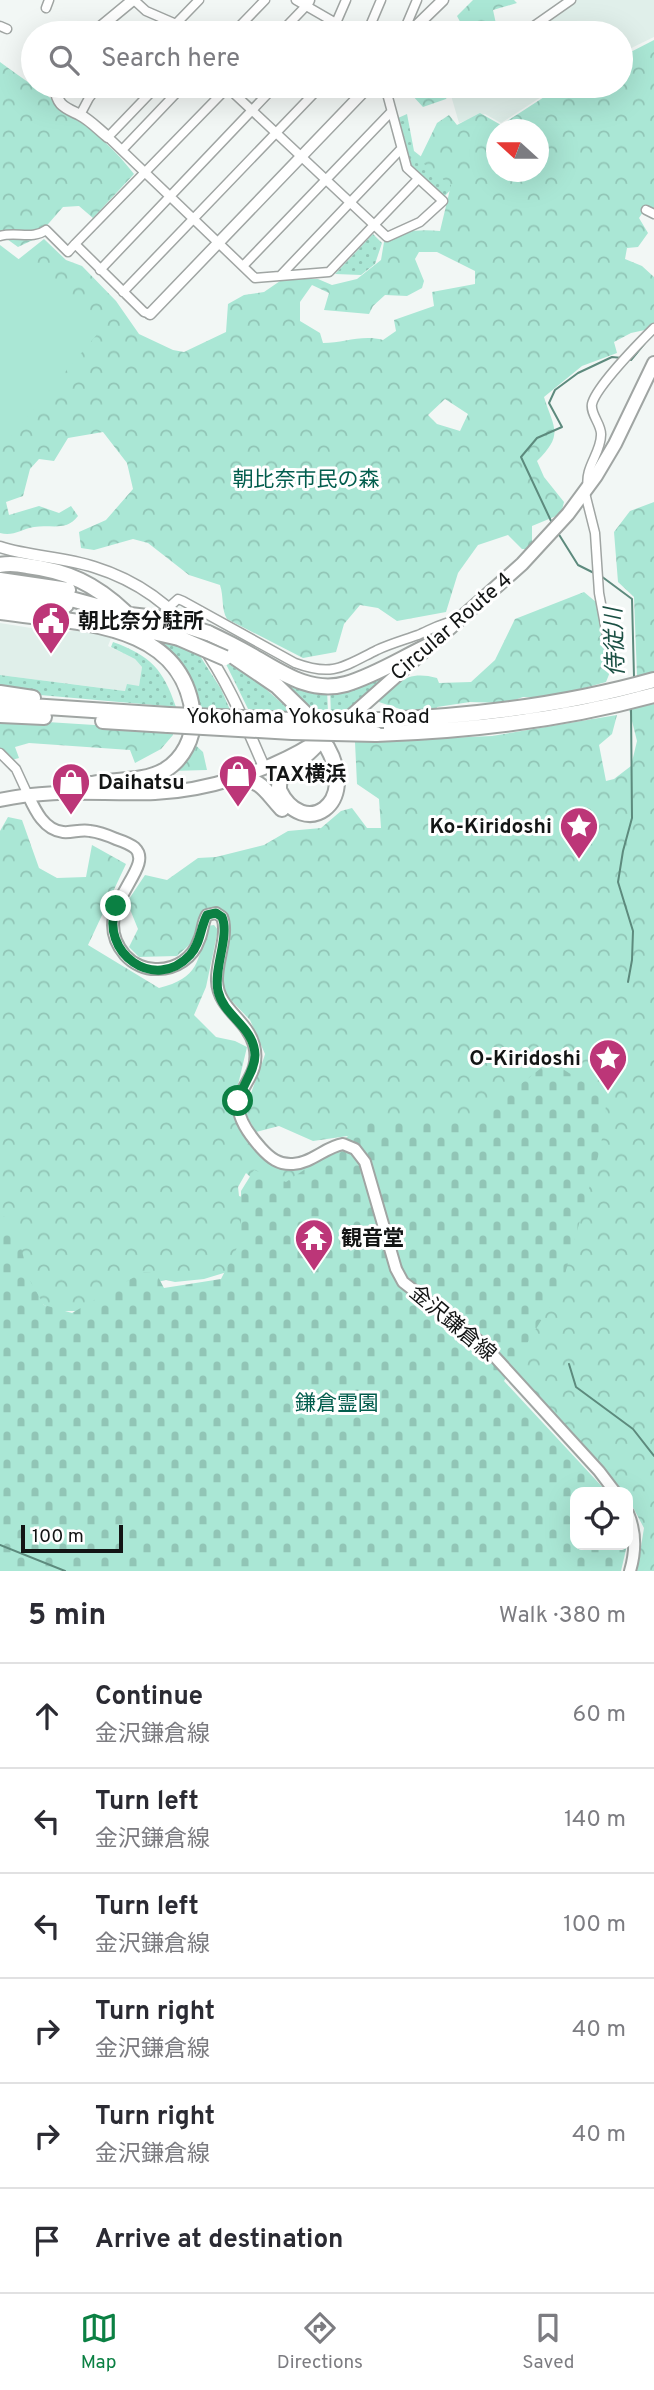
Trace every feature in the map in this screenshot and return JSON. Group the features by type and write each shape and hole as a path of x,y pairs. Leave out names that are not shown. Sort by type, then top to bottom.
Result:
{"highway":[{"path":"0,566 37,567 77,577 107,594 125,611 166,613 238,647 292,679 324,687 361,679 429,645"},
{"path":"0,574 69,583 84,599"},
{"path":"0,580 125,611 224,654 274,691 323,736 342,764 345,785 337,807 322,819 313,821 294,818 279,807 262,785 254,780 235,777"},
{"path":"0,588 84,599"},
{"path":"0,597 66,605"},
{"path":"0,605 60,609 84,599"},
{"path":"0,605 57,615 80,624"},
{"path":"0,612 80,624 145,640 166,656 176,668 189,695 192,733 182,755 164,770 150,776 92,783 66,791"},
{"path":"0,618 64,627 80,624 120,624 178,635"},
{"name":"Yokohama Yokosuka Road","path":"0,704 147,714 168,720 376,734 491,727 580,706 654,680"},
{"path":"0,693 147,714"},
{"name":"Yokohama Yokosuka Road","path":"0,715 168,720 384,720 580,706 654,695"},
{"path":"323,736 338,776 335,794 331,802 318,812 297,811 279,790 281,775 290,765 306,755 323,736"}],"main road":[{"name":"Circular Route 4","path":"0,800 66,791 158,793 195,788 264,767 303,749 343,723 522,564 586,490 615,444 654,363"},
{"name":"金沢鎌倉線","path":"28,795 38,814 53,829 65,832 90,830 136,849 139,855 137,870 116,906 112,928 117,945 137,965 152,970 177,965 192,953 199,942 207,915 216,913 222,917 224,926 217,979 219,993 225,1006 243,1025 254,1046 253,1065 238,1101 241,1123 269,1157 283,1164 303,1162 343,1144 360,1154 371,1177 399,1276 484,1345 611,1487"},
{"path":"630,1571 635,1536 633,1529"}],"street":[{"path":"108,21 134,0 146,11 169,21"},
{"path":"179,21 199,0"},
{"path":"245,21 265,0"},
{"path":"296,0 307,3 333,21"},
{"path":"337,21 345,0"},
{"path":"372,21 381,0"},
{"path":"407,21 416,0"},
{"path":"421,21 443,0"},
{"path":"541,21 571,0"},
{"path":"291,21 307,3"},
{"path":"58,98 63,107 80,115 108,137 255,278 329,272 375,227 418,179"},
{"path":"80,115 91,98"},
{"path":"108,137 145,98"},
{"path":"122,150 169,98"},
{"path":"0,236 34,235 46,230 68,252 217,98"},
{"path":"240,98 387,237 420,222 443,201 407,168 388,98"},
{"path":"100,270 263,98"},
{"path":"124,292 309,98"},
{"path":"75,244 144,312 150,314 358,98"},
{"path":"243,266 391,112"},
{"path":"281,275 401,149"},
{"path":"610,652 599,593 595,533 586,490 586,479 601,434 592,408 593,402 637,345 654,328"},
{"path":"0,547 97,568 137,586 166,613 192,632 215,662 264,767"},
{"path":"166,613 178,599 295,663 329,671 349,666 377,650 440,624 459,620"},
{"path":"0,753 16,769 28,795"}],"shaded area":[{"path":"576,0 654,0 654,37 633,47 633,21 546,21"},
{"path":"452,98 540,98 507,119 494,119 485,114 459,123"},
{"path":"0,623 62,633 87,628 113,633 108,646 135,659 142,667 139,686 126,691 0,675"}],"green space":[{"path":"473,0 514,0 517,3 493,10 495,21 460,21 457,16"},
{"name":"朝比奈市民の森","path":"654,40 654,214 645,209 639,218 648,233 638,247 627,248 625,259 642,266 654,277 654,328 631,333 614,342 617,353 582,366 544,397 553,424 554,437 537,461 544,477 564,502 561,514 532,526 532,549 522,549 508,535 478,545 458,573 446,612 397,621 378,608 360,605 344,624 336,652 303,658 227,619 220,585 189,575 148,543 133,539 94,550 81,548 79,532 106,520 133,489 127,463 103,432 68,438 54,461 39,459 30,469 23,496 6,502 9,515 39,506 59,513 71,506 78,516 73,521 63,526 34,527 13,533 0,533 0,419 15,262 44,239 66,260 82,266 116,301 139,334 173,350 184,352 226,332 228,304 244,295 264,292 283,279 318,279 332,285 357,279 381,260 384,242 411,231 440,231 451,185 419,160 437,123 449,115 457,125 480,113 490,119 486,119 486,182 549,182 549,119 510,119 543,98 633,98 633,51","holes":["419,252 437,252 475,271 475,284 432,292 434,306 394,320 396,331 383,340 368,338 323,343 320,333 300,321 300,302 312,285 329,293 324,310 369,314 385,295 407,296 422,288 424,281 415,259","445,399 468,414 460,431 437,424 428,415"]},
{"path":"0,62 21,77 21,98 50,98 89,127 134,174 93,218 79,206 63,207 35,239 18,247 0,234"},
{"path":"415,98 447,98 446,99 423,107"},
{"path":"407,114 414,151 456,184 443,198 408,166 398,118"},
{"path":"373,234 382,243 375,264 361,275 335,274"},
{"path":"0,245 105,325 0,449"},
{"path":"654,502 654,672 637,676 634,597 618,582 614,532 630,511"},
{"path":"584,592 596,602 610,672 606,682 548,698 523,697 506,703 470,702 437,707 436,710 403,710 376,701 397,683 410,677 437,678 439,683 471,682 495,660 515,619"},
{"path":"155,635 195,648 221,689 231,712 196,709 149,639"},
{"path":"219,641 327,690 328,712 312,715"},
{"path":"113,642 137,653 154,666 166,683 176,707 0,689 0,675 125,691 127,684 139,686 142,667 135,659 111,647"},
{"path":"408,658 343,715 331,715 330,689"},
{"path":"225,662 258,682 295,715 250,713"},
{"path":"654,704 654,1571 637,1571 644,1528 633,1507 633,1487 619,1487 504,1361 499,1169 410,1127 313,1141 279,1126 256,1132 246,1108 265,1054 250,1020 225,994 222,978 230,927 228,915 217,907 203,913 198,920 193,940 177,956 139,957 129,947 138,929 127,902 145,875 167,880 198,858 216,857 264,845 288,831 321,828 341,811 352,808 367,828 381,828 379,799 357,784 355,742 492,736 617,715 612,734 599,745 606,781 614,779 631,766 637,741 629,709"},
{"path":"0,719 173,730 173,735 161,749 135,763 130,750 29,743 15,747 19,758 12,760 0,751"},
{"path":"192,742 203,752 207,770 170,771"},
{"path":"8,817 22,820 39,868 57,878 86,877 92,845 126,864 88,945 159,988 182,979 195,966 207,926 214,925 218,930 206,987 194,1015 216,1037 247,1047 233,1106 235,1116 256,1148 292,1168 324,1164 274,1199 246,1173 238,1187 239,1196 251,1200 246,1237 227,1272 204,1279 175,1282 166,1280 135,1287 88,1311 57,1311 44,1305 29,1287 0,1216 0,831"},
{"name":"鎌倉霊園","path":"550,1061 607,1097 601,1146 561,1288 504,1381 602,1487 570,1487 570,1550 626,1550 621,1571 0,1571 0,1214 15,1223 29,1279 44,1305 72,1313 143,1272 156,1273 164,1288 221,1279 241,1240 241,1191 254,1170 286,1182 316,1162 369,1119 474,1121"}],"waterway":[{"name":"侍従川","path":"628,359 631,360 645,343"},
{"name":"侍従川","path":"552,523 521,457 537,438 562,427 549,403 555,390 578,373 612,357 622,358"},
{"name":"侍従川","path":"558,533 578,565 596,574"},
{"name":"侍従川","path":"601,576 632,599 634,677"},
{"name":"侍従川","path":"628,982 633,931 618,882 632,818 631,707"},
{"path":"569,1364 576,1387 633,1429 654,1456"},
{"path":"0,1545 65,1571"}],"place":[{"name":"朝比奈分駐所","path":"51,655"},
{"name":"TAX横浜","path":"238,808"},
{"name":"Daihatsu","path":"71,816"},
{"name":"Ko-Kiridoshi","path":"579,860"},
{"name":"O-Kiridoshi","path":"608,1092"},
{"name":"観音堂","path":"314,1272"}],"route":[{"path":"116,906 112,928 117,945 137,965 152,970 177,965 192,953 199,942 207,915 216,913 224,920 217,979 220,998 250,1037 255,1058 238,1101"}]}
